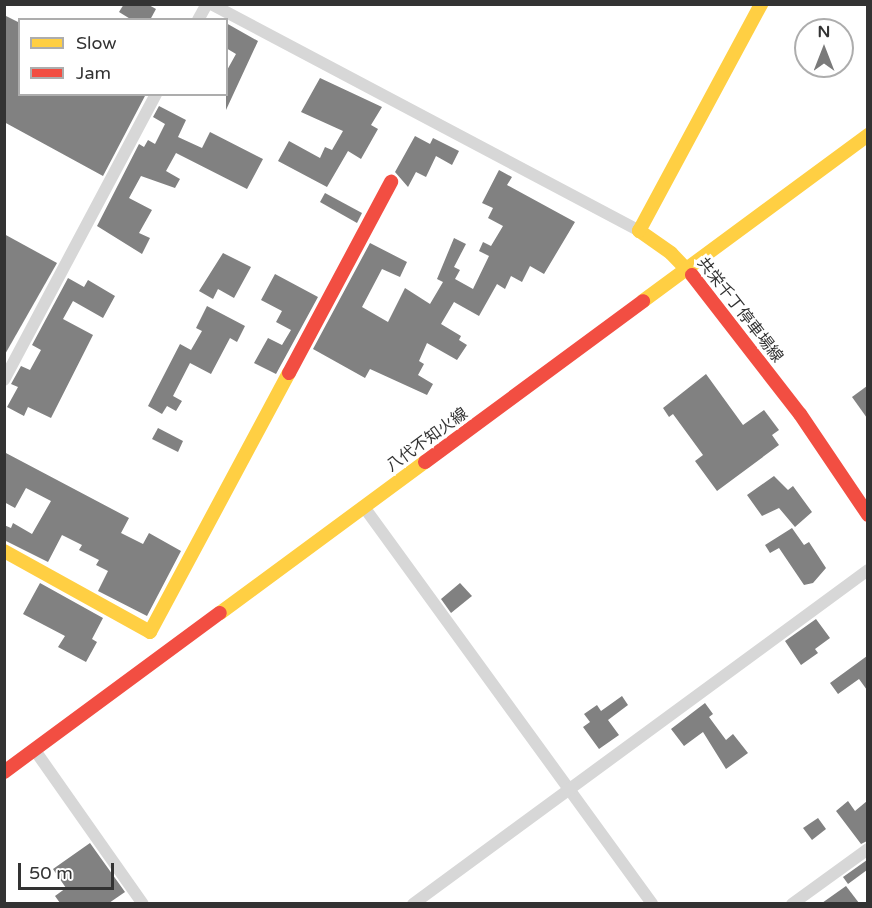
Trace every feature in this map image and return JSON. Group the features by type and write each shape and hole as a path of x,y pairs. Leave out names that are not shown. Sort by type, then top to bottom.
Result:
{"main road":[{"path":"639,231 761,4"},
{"name":"八代不知火線","path":"4,772 867,135"},
{"path":"4,551 150,632 391,182"},
{"name":"共栄千丁停車場線","path":"639,231 671,252 687,269 800,414 867,515"}],"street":[{"path":"199,18 207,4"},
{"path":"211,4 639,231"},
{"path":"4,380 155,96"},
{"path":"364,507 570,787 652,903"},
{"path":"413,903 867,570"},
{"path":"34,749 143,903"},
{"path":"792,903 867,849"}],"building":[{"path":"124,4 147,4 156,9 151,18 129,18 119,12"},
{"path":"4,15 18,22 18,96 145,96 103,176 4,122"},
{"path":"228,24 258,41 226,110 228,68 236,54 228,49"},
{"path":"320,78 382,107 371,125 378,129 361,159 348,151 327,187 278,161 289,141 320,158 325,147 332,150 343,131 301,112"},
{"path":"159,106 186,120 178,137 202,148 210,132 263,159 247,189 176,153 166,171 180,179 175,188 141,176 129,198 152,210 139,233 150,238 142,254 97,226 139,144 144,147 148,140 155,144 165,124 153,117"},
{"path":"415,136 430,144 433,138 459,151 452,165 436,156 426,177 416,172 408,187 395,172"},
{"path":"499,170 512,177 507,185 575,222 544,274 530,266 522,282 511,276 505,289 497,284 479,316 454,302 441,324 461,336 459,340 467,345 457,360 427,343 419,361 424,364 418,375 433,384 427,395 370,369 365,378 313,349 370,243 407,262 400,277 382,269 362,307 388,322 405,288 430,304 443,282 437,279 454,238 466,244 454,267 460,270 455,279 473,289 489,256 479,251 483,242 491,246 503,226 488,218 493,208 482,203"},
{"path":"325,193 362,213 357,223 320,202"},
{"path":"4,234 57,263 4,356"},
{"path":"223,253 251,267 234,298 218,289 213,299 199,291"},
{"path":"275,274 318,297 276,374 254,363 268,338 282,345 291,330 276,322 282,311 261,300"},
{"path":"68,278 84,287 88,280 115,296 103,318 73,301 63,319 93,335 51,418 28,407 24,416 7,407 18,387 11,384 21,366 30,370 41,350 32,345"},
{"path":"207,306 245,326 237,342 230,338 211,374 190,363 173,396 182,401 176,411 167,406 162,414 148,406 180,344 191,350 202,331 196,328"},
{"path":"706,374 743,425 764,410 779,430 772,435 779,445 717,491 695,461 703,455 673,414 669,417 663,408"},
{"path":"867,386 867,418 852,397"},
{"path":"158,428 183,441 178,452 152,439"},
{"path":"4,452 129,518 121,533 143,544 149,533 181,551 147,616 98,591 108,571 96,565 99,560 79,550 82,545 62,535 48,562 4,540 4,525 11,528 13,523 32,534 51,501 26,488 15,508 4,502"},
{"path":"774,476 788,490 793,486 812,512 795,527 779,508 762,516 747,495"},
{"path":"792,528 804,545 809,542 826,568 813,583 804,585 779,548 770,553 765,545"},
{"path":"40,583 103,618 92,639 97,642 86,662 58,647 65,636 23,614"},
{"path":"460,583 472,596 451,613 441,599"},
{"path":"816,619 830,638 815,649 818,653 801,665 785,641"},
{"path":"867,656 867,690 859,679 838,694 830,683"},
{"path":"622,696 628,705 608,720 619,735 599,749 583,727 590,722 584,714 597,705 601,711"},
{"path":"705,703 713,714 709,717 726,740 733,734 748,753 726,769 703,732 684,746 671,729"},
{"path":"848,801 855,811 867,801 867,841 861,844 836,811"},
{"path":"818,818 826,829 812,840 803,828"},
{"path":"90,843 125,892 109,903 60,903 55,896 66,888 53,869"},
{"path":"867,860 867,870 848,884 843,877"},
{"path":"846,886 859,903 822,903"}],"traffic: slow":[{"path":"692,275 671,253 639,231 761,4"},
{"path":"643,301 868,135"},
{"path":"4,551 150,632 289,373"},
{"path":"220,613 425,462"}],"traffic: jam":[{"path":"289,373 391,182"},
{"path":"692,275 800,414 868,515"},
{"path":"425,462 643,301"},
{"path":"4,772 220,613"}]}
